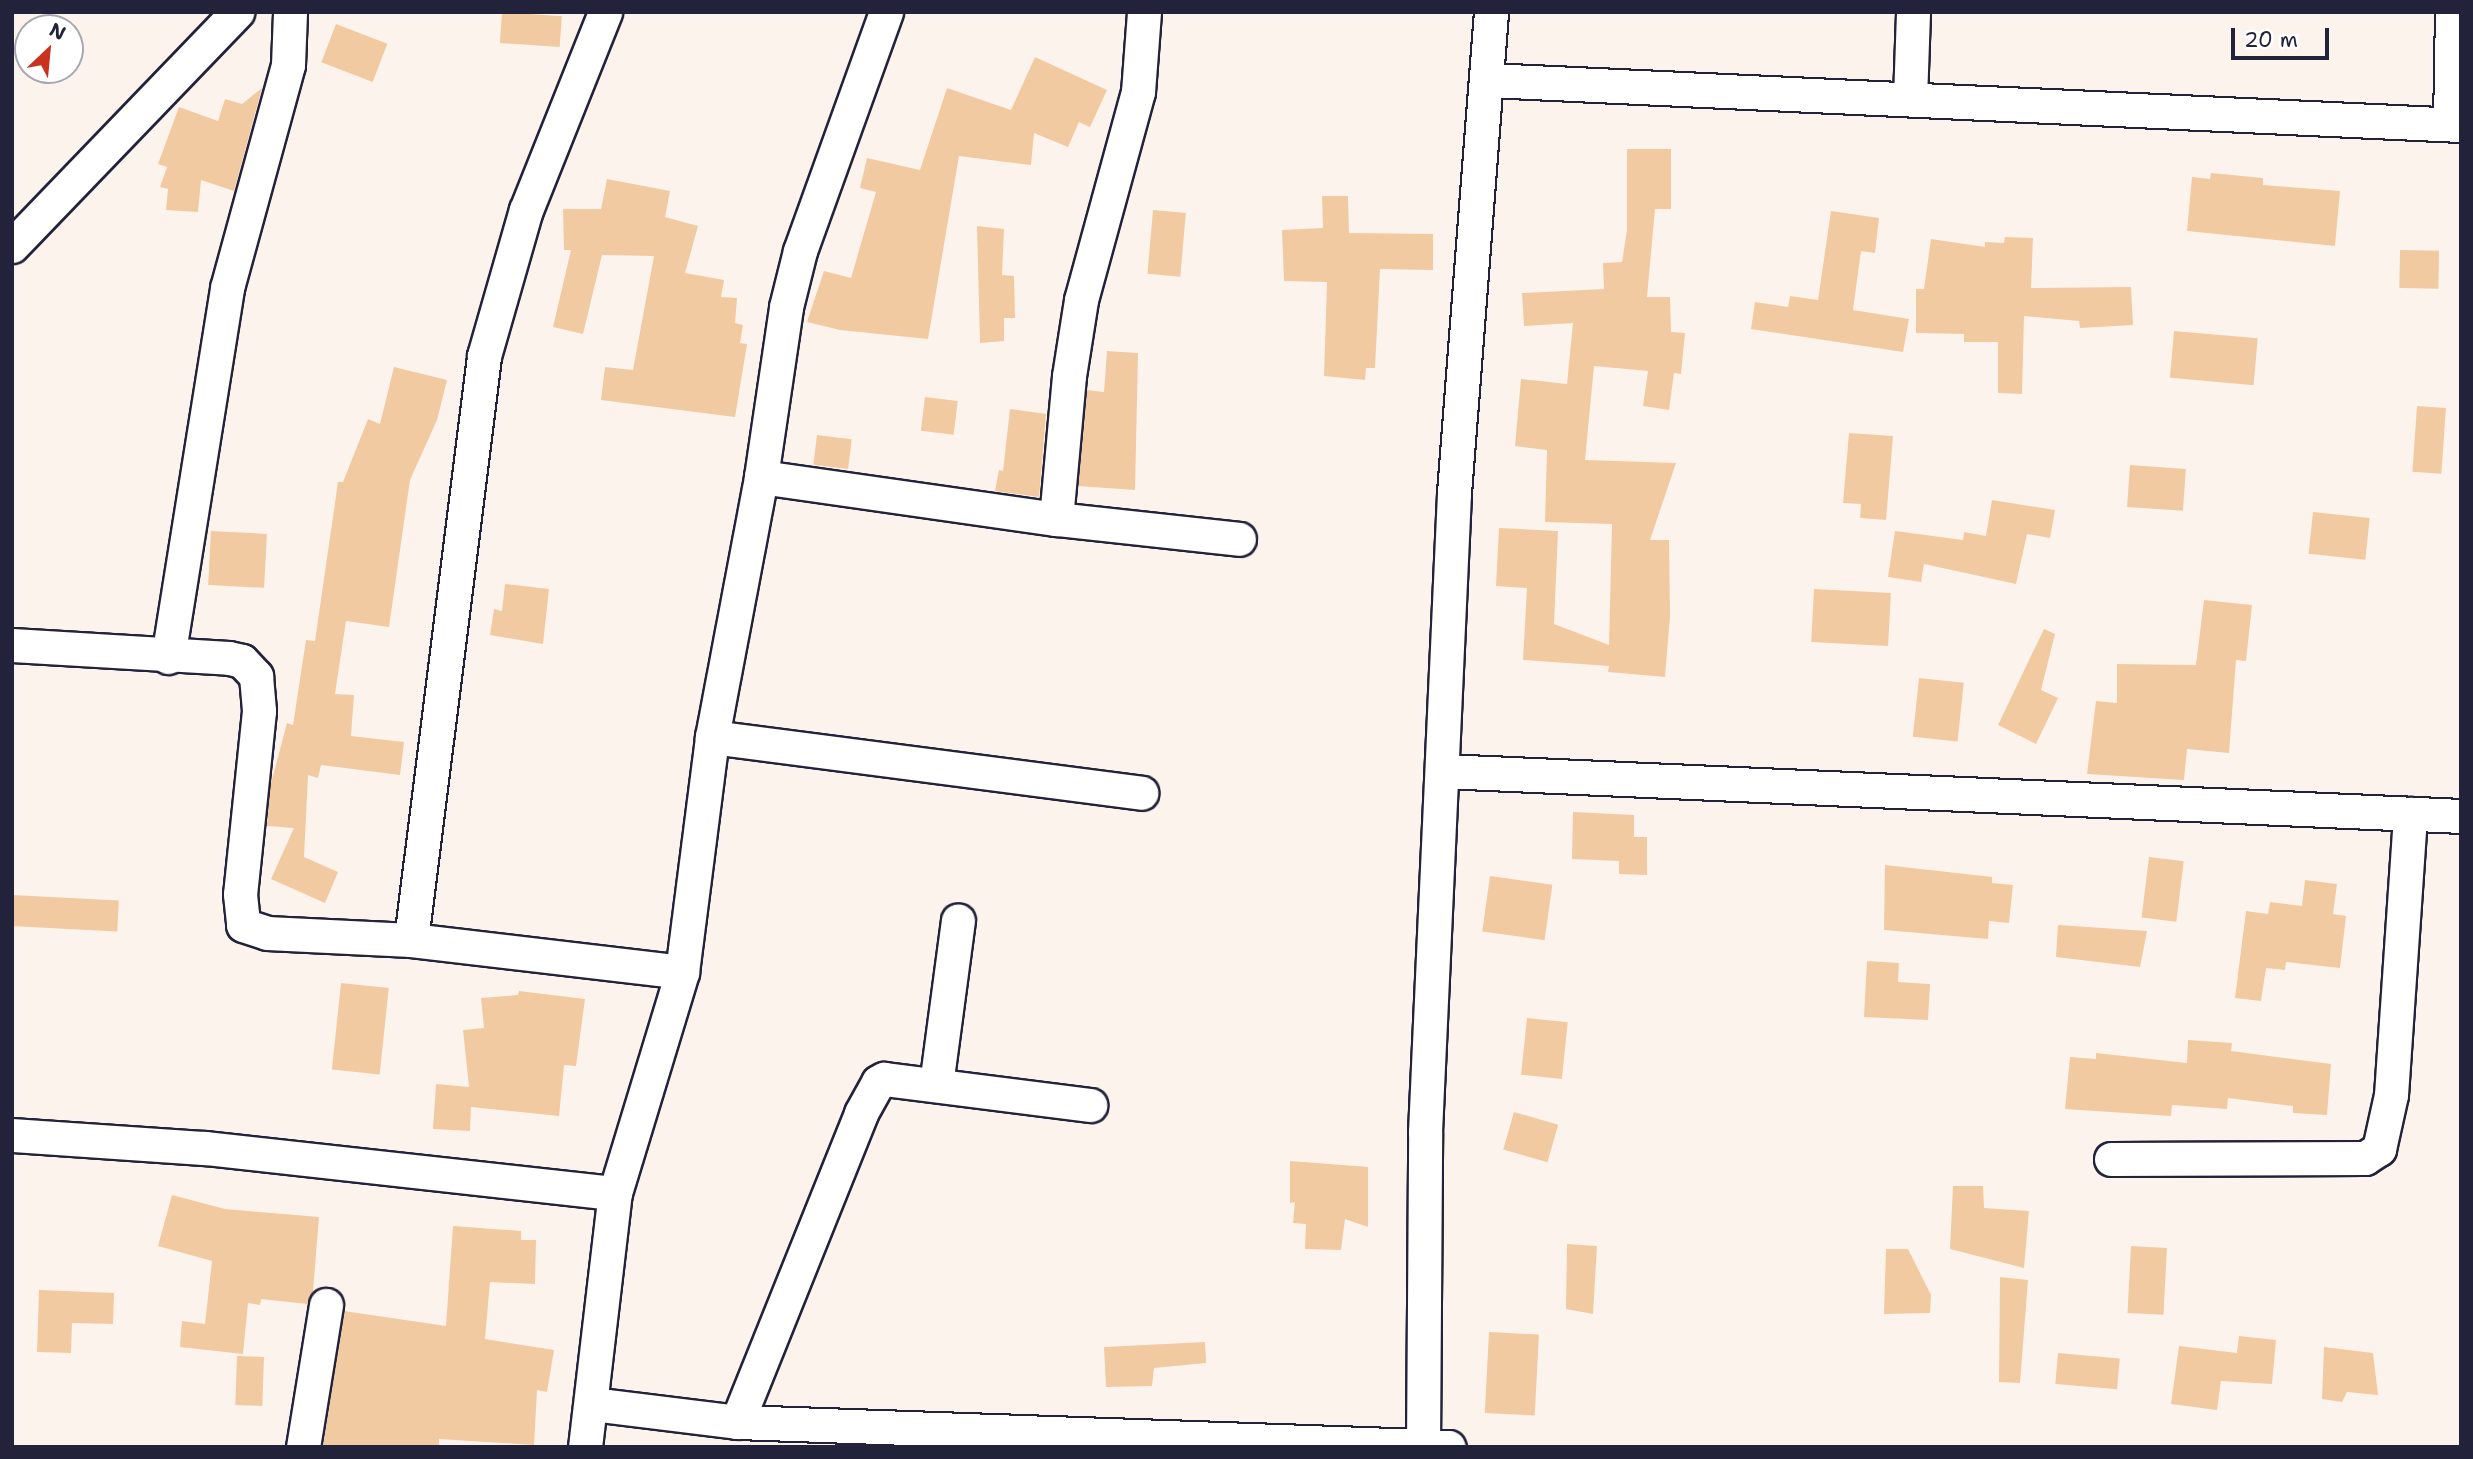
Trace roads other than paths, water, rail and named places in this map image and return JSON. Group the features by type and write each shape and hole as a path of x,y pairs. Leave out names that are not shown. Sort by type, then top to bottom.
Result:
{"street":[{"path":"12,246 237,12"},
{"path":"167,657 227,288 288,65 290,12"},
{"path":"411,940 484,356 526,210 605,12"},
{"path":"585,1447 615,1193 682,972 712,737 761,477 786,307 800,250 886,12"},
{"path":"1056,519 1069,376 1082,300 1138,92 1144,12"},
{"path":"591,1404 737,1422 1073,1441 1431,1446 1425,1132 1454,494 1488,80 1491,12"},
{"path":"1910,99 1913,12"},
{"path":"1488,80 2455,124 2452,12"},
{"path":"761,477 1056,519 1238,539"},
{"path":"12,645 167,657 229,658 242,661 256,676 259,710 240,894 243,925 267,933 411,940 682,972"},
{"path":"712,737 1141,793"},
{"path":"1443,771 2461,816"},
{"path":"2110,1159 2365,1158 2379,1149 2391,1095 2410,814"},
{"path":"936,1085 958,920"},
{"path":"737,1422 873,1087 884,1079 1090,1105"},
{"path":"12,1135 205,1148 615,1193"},
{"path":"303,1447 326,1305"}]}
